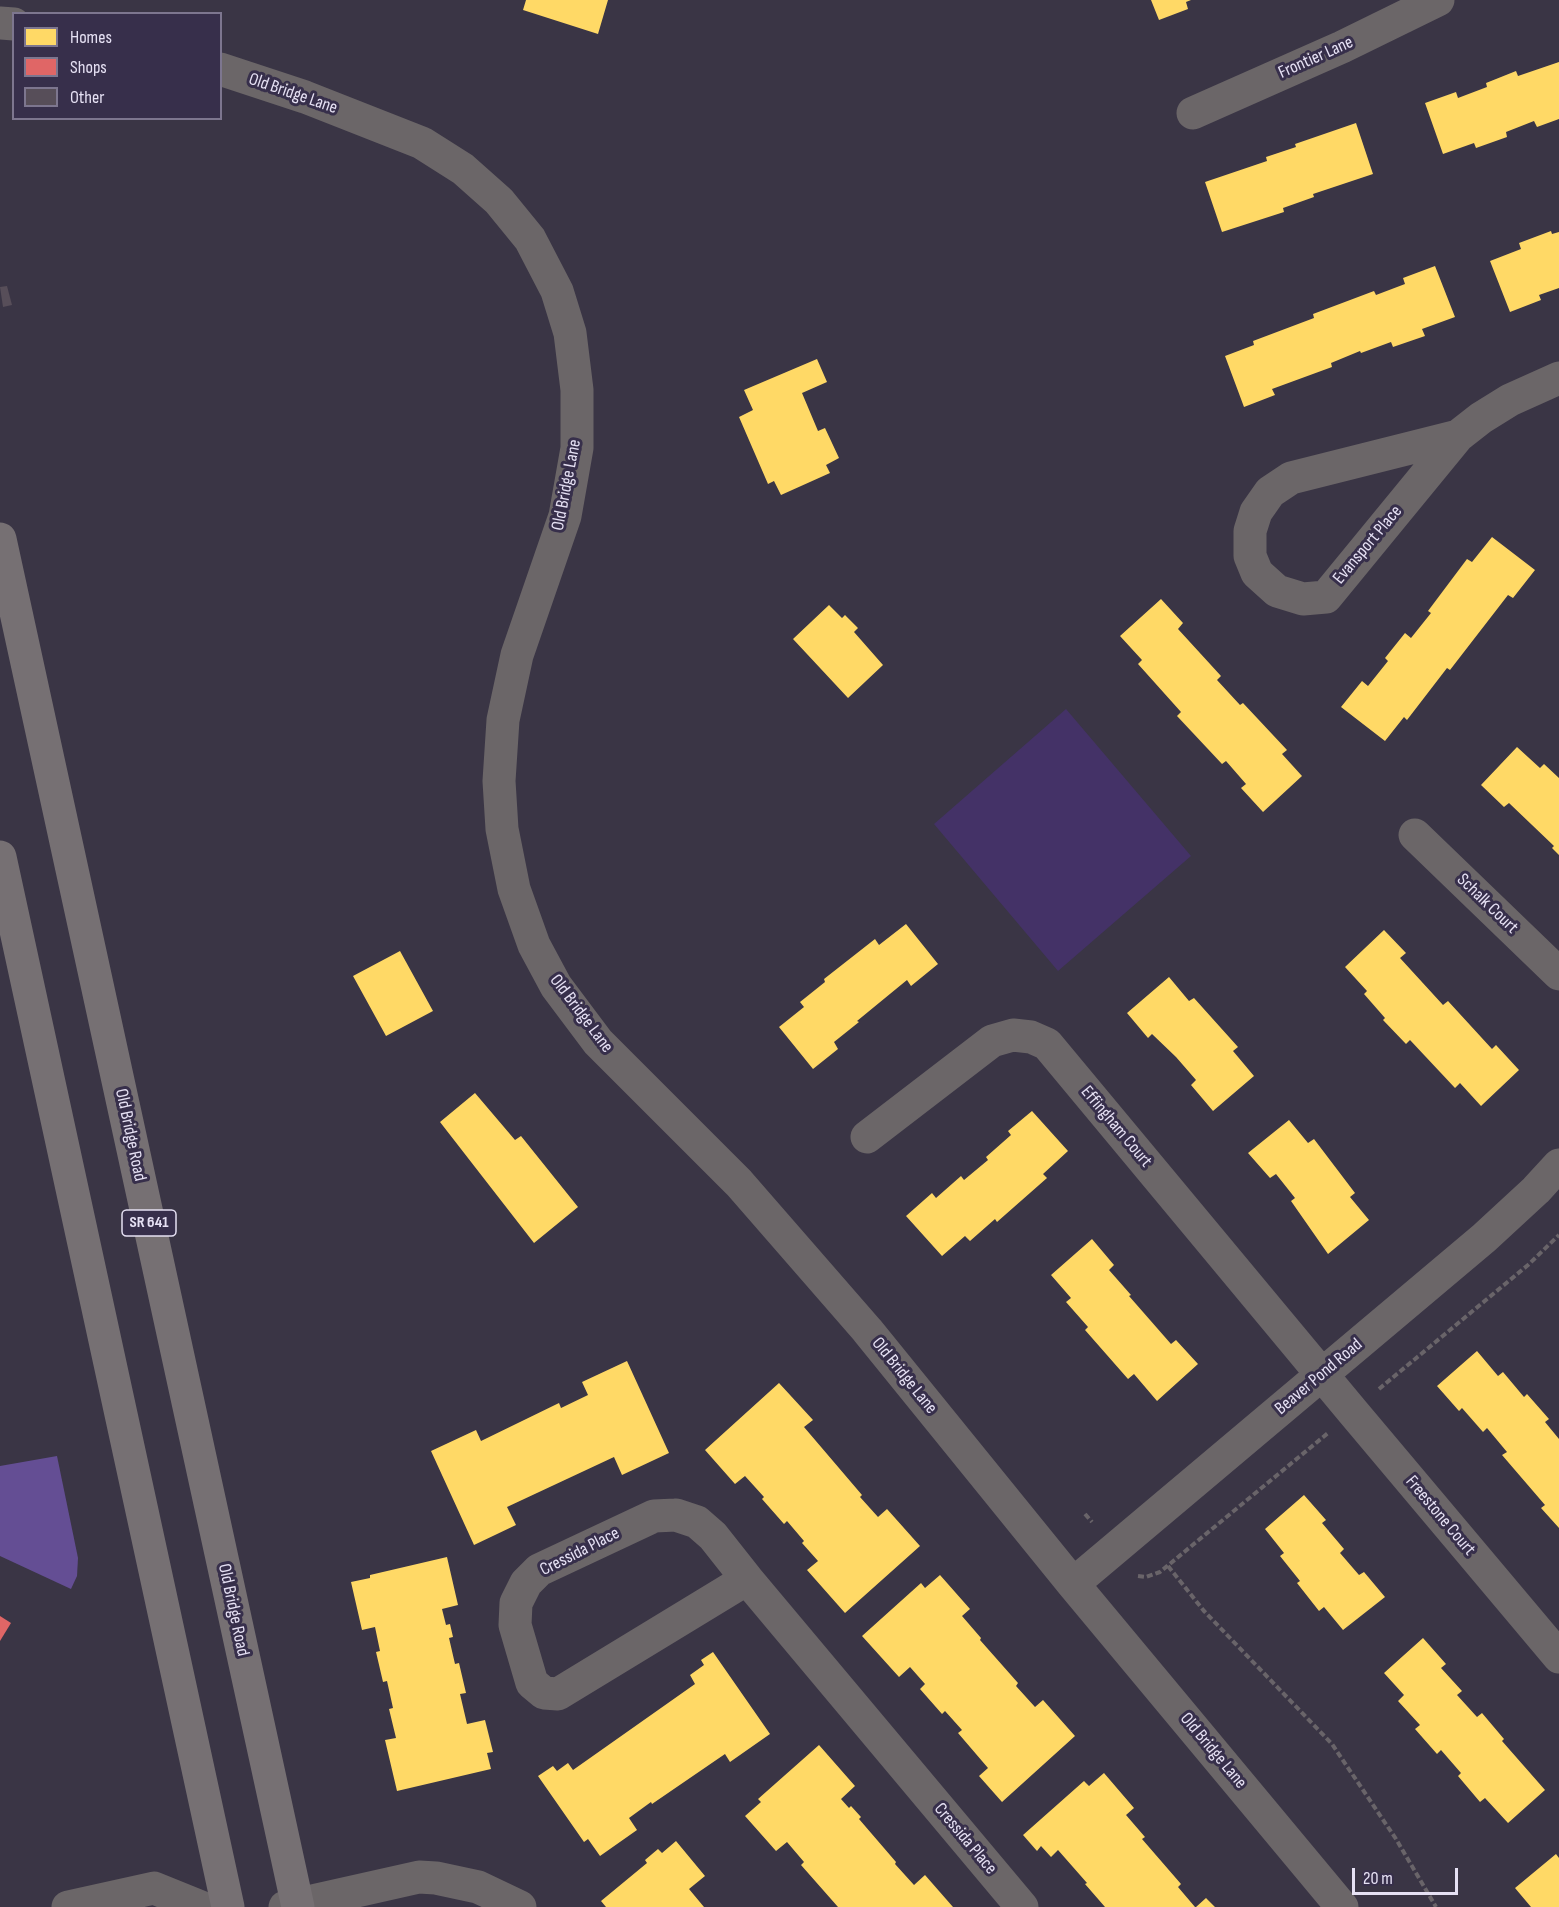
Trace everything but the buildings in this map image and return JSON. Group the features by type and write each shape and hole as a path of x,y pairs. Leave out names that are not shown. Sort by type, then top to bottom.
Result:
{"main road":[{"name":"Old Bridge Road","path":"0,539 293,1906"},
{"path":"0,857 228,1907"}],"street":[{"name":"Frontier Lane","path":"1193,113 1342,47 1438,0"},
{"name":"Old Bridge Lane","path":"222,70 305,97 422,143 463,169 500,201 530,239 557,291 570,333 578,390 577,448 565,516 517,655 502,720 499,781 502,829 514,888 534,945 556,986 598,1042 739,1183 874,1339 1073,1584 1342,1907"},
{"name":"Evansport Place","path":"1458,436 1291,478 1270,492 1256,512 1250,531 1250,556 1257,573 1277,591 1303,599 1326,597 1458,436 1510,400 1559,378"},
{"name":"Schalk Court","path":"1415,835 1559,974"},
{"name":"Effingham Court","path":"867,1137 992,1041 1013,1035 1031,1037 1047,1044 1322,1375"},
{"name":"Beaver Pond Road","path":"1073,1584 1484,1238 1536,1190 1559,1165"},
{"name":"Freestone Court","path":"1322,1375 1559,1657"},
{"name":"Cressida Place","path":"747,1579 558,1694 544,1693 532,1683 515,1624 516,1603 526,1582 539,1570 654,1516 676,1515 697,1522 713,1536 1022,1907"},
{"path":"293,1906 419,1877 436,1878 478,1887 520,1907"},
{"path":"68,1907 154,1888 201,1907"}],"path":[{"path":"1372,1395 1528,1265 1559,1235"},
{"path":"1137,1576 1154,1575 1168,1566 1329,1433"},
{"path":"1168,1566 1203,1611 1332,1744 1391,1832 1436,1907"}],"shaded area":[{"path":"1066,709 1191,856 1058,971 934,824"},
{"path":"57,1456 78,1558 77,1576 71,1589 0,1556 0,1466"}]}
